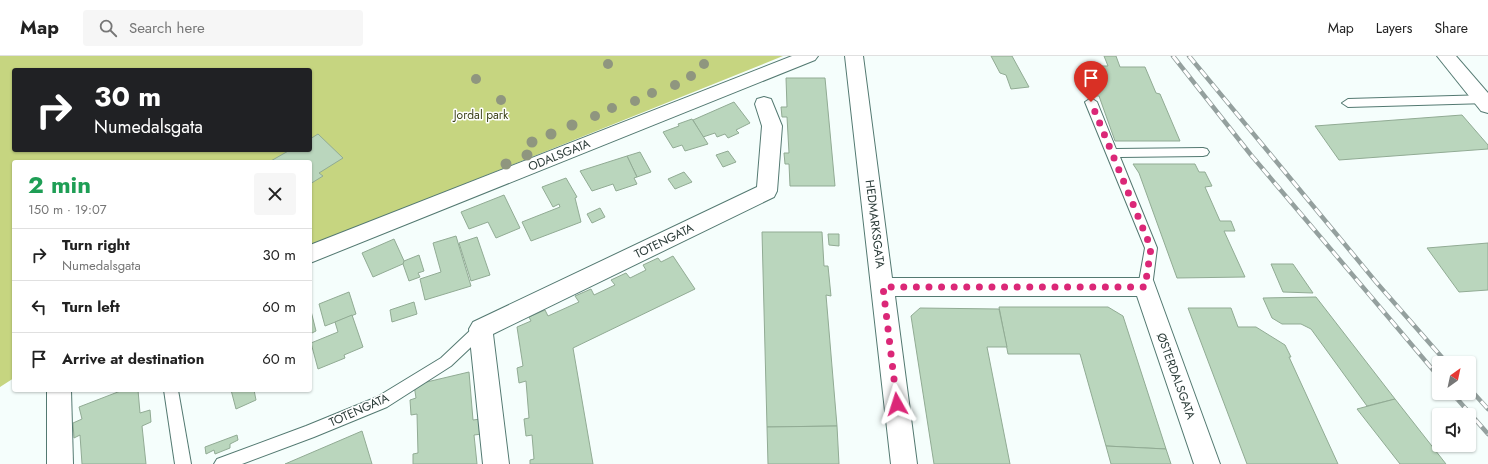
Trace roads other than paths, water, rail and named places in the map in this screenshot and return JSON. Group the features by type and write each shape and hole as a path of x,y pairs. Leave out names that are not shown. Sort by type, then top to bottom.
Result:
{"street":[{"name":"ODALSGATA","path":"312,253 809,56"},
{"name":"HEDMARKSGATA","path":"854,56 904,464"},
{"path":"1446,56 1486,101"},
{"name":"TOTENGATA","path":"481,329 767,191 772,126 764,104"},
{"path":"883,287 1145,287"},
{"name":"ØSTERDALSGATA","path":"1145,287 1207,464"},
{"path":"481,329 496,464"},
{"path":"59,392 60,464"}],"lane":[{"path":"1348,104 1486,101"},
{"path":"1091,102 1151,248 1145,287"},
{"path":"1112,153 1203,152"},
{"name":"TOTENGATA","path":"222,464 308,432 382,402 446,362 481,329"},
{"path":"171,392 183,464"}],"railway":[{"path":"1173,56 1251,155 1432,369"},
{"path":"1189,56 1376,282 1441,356"},
{"path":"1476,396 1488,409"},
{"path":"1458,400 1488,434"}],"park label":[{"name":"Jordal park","path":"481,115"}]}
